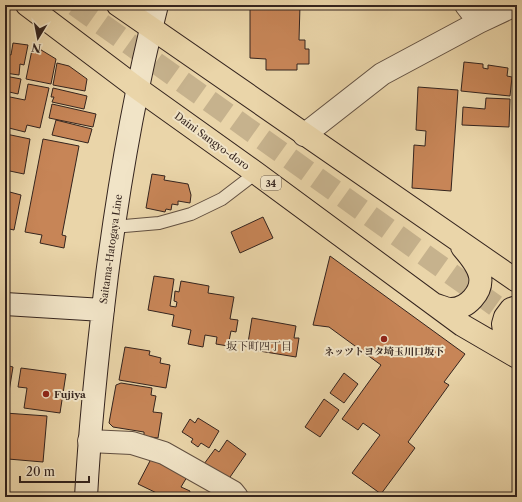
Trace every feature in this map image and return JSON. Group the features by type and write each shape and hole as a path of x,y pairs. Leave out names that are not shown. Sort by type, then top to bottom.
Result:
{"main road":[{"name":"Daini Sangyo-doro","path":"27,5 137,88 256,173 462,325 517,358"},
{"path":"118,5 517,281"},
{"path":"436,305 451,309 463,306 474,298 479,287 480,276 476,265 448,232"},
{"path":"517,307 511,309 505,316 503,324 505,338 517,352"}],"street":[{"name":"Saitama-Hatogaya Line","path":"86,497 89,441 113,227 123,161 137,88 158,5"},
{"path":"304,135 382,74 473,14 515,5"},
{"path":"5,304 103,310"},
{"path":"89,441 132,443 164,453 233,492 237,497"}],"lane":[{"path":"113,227 159,223 191,214 222,199 256,173"}],"building":[{"path":"246,5 300,5 299,40 305,40 305,49 309,49 309,64 297,64 297,70 266,70 266,59 250,58 250,9 246,9"},
{"path":"13,43 28,45 24,65 20,64 19,75 5,73 6,54 11,55"},
{"path":"33,45 56,59 51,84 26,79"},
{"path":"464,62 483,64 483,68 488,69 488,65 508,68 507,76 512,77 510,96 461,91"},
{"path":"57,63 69,66 87,79 85,91 53,85"},
{"path":"5,76 21,79 18,94 5,91"},
{"path":"28,84 49,88 40,128 27,125 25,132 5,127 5,96 25,100"},
{"path":"418,87 458,90 451,191 412,188 414,145 425,146 426,131 416,130"},
{"path":"53,88 87,96 84,109 52,102 54,97 51,97"},
{"path":"486,98 510,99 509,127 462,125 463,107 485,109"},
{"path":"52,104 96,114 93,127 49,118"},
{"path":"56,120 92,129 88,143 52,135"},
{"path":"6,134 30,139 24,174 5,170"},
{"path":"43,139 79,146 62,235 66,236 64,248 40,243 42,235 25,232"},
{"path":"152,174 165,176 164,180 188,184 191,195 190,203 178,201 178,205 172,204 171,210 166,209 165,212 146,208"},
{"path":"6,191 21,195 14,230 5,228"},
{"path":"263,217 273,238 240,253 231,232"},
{"path":"330,256 465,354 444,382 449,385 408,442 415,448 381,494 352,473 380,435 363,423 358,430 342,419 381,365 329,327 313,325"},
{"path":"154,276 174,279 170,306 176,307 177,302 174,301 175,291 179,292 181,281 209,286 208,293 234,297 230,319 238,320 236,332 231,331 228,346 216,344 217,337 205,335 203,347 188,344 191,330 172,326 174,315 148,310"},
{"path":"252,318 296,326 294,338 299,338 296,357 247,349"},
{"path":"125,347 150,351 149,355 161,358 160,363 170,365 166,388 119,380"},
{"path":"5,365 13,367 7,404 5,403"},
{"path":"21,368 66,374 60,413 24,408 27,388 18,387"},
{"path":"344,373 358,384 344,403 330,393"},
{"path":"121,383 152,388 151,395 156,396 153,412 162,413 158,438 144,436 144,432 113,427 109,423 116,385"},
{"path":"324,399 339,410 320,437 305,427"},
{"path":"5,413 47,416 43,462 8,459 9,441 5,441"},
{"path":"198,418 219,431 209,448 201,443 198,447 191,442 193,439 182,432 190,419 195,423"},
{"path":"227,440 246,454 228,480 204,464 215,449 219,452"},
{"path":"151,459 187,477 181,487 190,491 188,497 165,497 138,484"}],"tunnel":[{"path":"75,5 517,321"}],"place":[{"name":"ネッツトヨタ埼玉川口坂下","path":"384,339"},
{"name":"Fujiya","path":"46,394"}],"district":[{"name":"坂下町四丁目","path":"259,346"}]}
